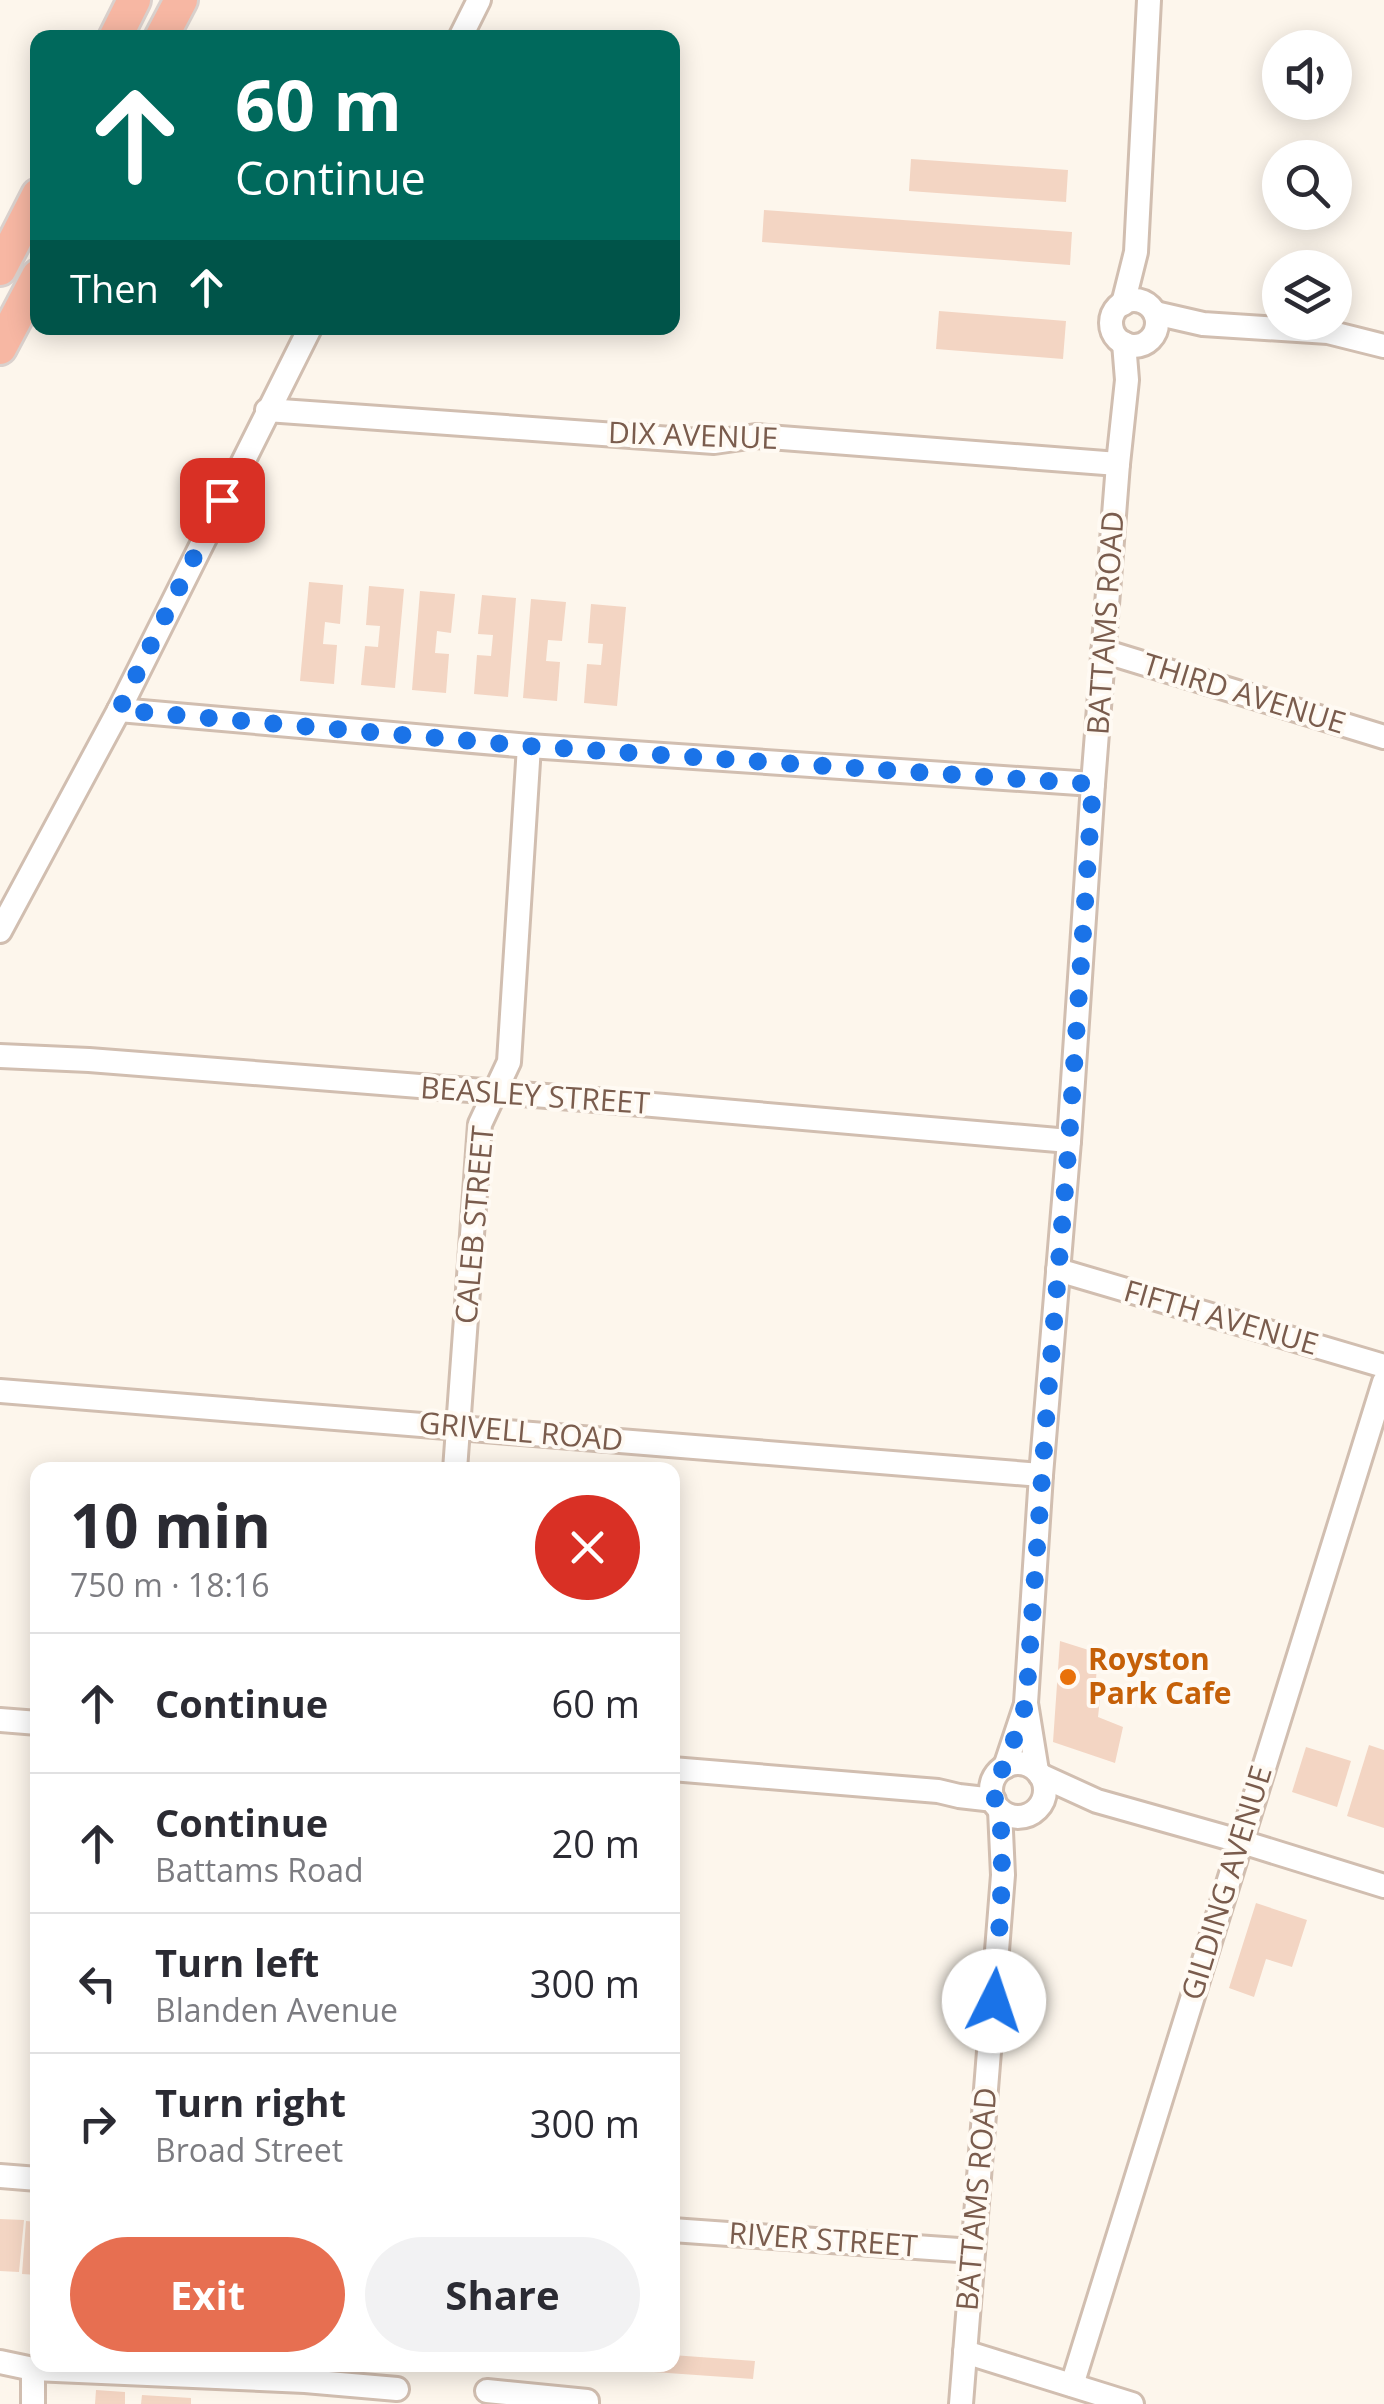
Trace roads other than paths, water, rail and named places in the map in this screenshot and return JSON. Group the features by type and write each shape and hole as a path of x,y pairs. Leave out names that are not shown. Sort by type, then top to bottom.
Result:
{"highway":[{"path":"119,30 134,0"},
{"path":"165,30 181,0"},
{"path":"0,270 30,211"},
{"path":"0,348 30,291"}],"street":[{"path":"464,30 479,0"},
{"path":"1145,328 1136,252 1149,0"},
{"path":"1122,304 1136,252"},
{"path":"1145,328 1136,300 1122,304 1114,312 1112,330 1118,338 1145,328 1203,324 1328,332 1384,346"},
{"name":"BATTAMS ROAD","path":"1038,1773 1026,1703 1093,784 1118,464 1128,380 1145,328"},
{"path":"0,931 119,710 306,335"},
{"name":"DIX AVENUE","path":"267,410 714,442 756,436 1118,464"},
{"name":"THIRD AVENUE","path":"1104,652 1384,738"},
{"path":"119,710 529,746 1093,784"},
{"name":"CALEB STREET","path":"456,1462 480,1124 510,1062 529,746"},
{"name":"BEASLEY STREET","path":"0,1056 572,1098 1069,1141"},
{"name":"FIFTH AVENUE","path":"1058,1270 1384,1366"},
{"name":"GILDING AVENUE","path":"1072,2385 1384,1382"},
{"name":"GRIVELL ROAD","path":"0,1392 1042,1475"},
{"name":"BATTAMS ROAD","path":"961,2404 1002,1875 998,1790 1026,1703"},
{"path":"0,1720 30,1722"},
{"path":"680,1770 938,1790 960,1796 998,1790 1022,1763 1031,1766 1044,1782 1045,1795 1036,1809"},
{"path":"1038,1773 1097,1801 1384,1886"},
{"path":"998,1790 1016,1817 1059,1800 1097,1801"},
{"name":"BATTAMS ROAD","path":"1002,1875 1036,1809"},
{"path":"0,2176 30,2178"},
{"name":"RIVER STREET","path":"680,2231 973,2251"},
{"path":"965,2352 1132,2404"},
{"path":"0,2362 30,2368"},
{"path":"33,2372 33,2404"},
{"path":"68,2372 304,2392 397,2386"},
{"path":"487,2391 588,2401 587,2404"}],"place":[{"name":"Royston Park Cafe","path":"1068,1677"}]}
